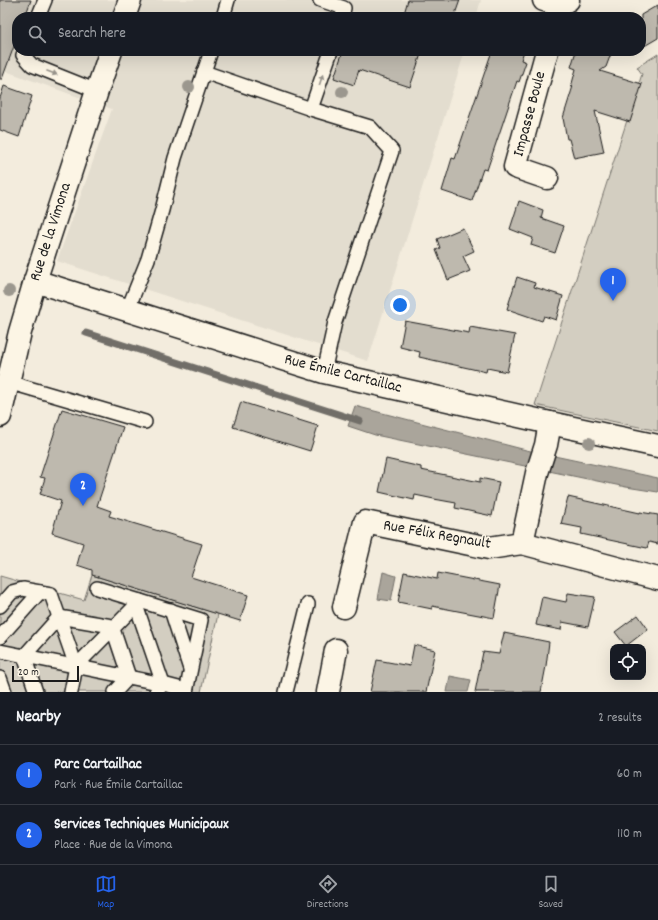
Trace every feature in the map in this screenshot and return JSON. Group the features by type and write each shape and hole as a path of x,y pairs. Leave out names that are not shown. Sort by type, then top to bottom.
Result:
{"street":[{"path":"126,12 130,0"},
{"name":"Rue de la Vimona","path":"0,416 20,332 35,281 109,56"},
{"name":"Impasse Boule","path":"546,56 515,167 547,178"},
{"name":"Rue Émile Cartaillac","path":"35,281 324,372 658,446"},
{"path":"550,423 546,445 537,472 522,543 658,579"},
{"name":"Rue Félix Regnault","path":"344,607 365,522 489,548 522,543"},
{"path":"328,692 336,650"}],"lane":[{"path":"40,12 45,0"},
{"path":"224,12 228,0"},
{"path":"320,0 341,12"},
{"path":"24,56 32,65 97,91"},
{"path":"128,311 148,259 176,158 209,56"},
{"path":"311,109 329,56"},
{"path":"204,72 311,109 370,127 392,151 335,322 324,372"},
{"path":"8,382 145,422"},
{"path":"0,651 129,677 159,688 186,691 201,620 170,610 138,603 97,588"},
{"path":"0,606 12,592 23,589 50,594 76,666 71,692"},
{"path":"0,637 40,592"},
{"path":"76,666 138,603"},
{"path":"138,603 159,688"},
{"path":"286,692 308,604"},
{"path":"170,610 190,671"},
{"path":"58,617 112,626 129,677"},
{"path":"24,656 58,617"},
{"path":"24,656 36,692"},
{"path":"115,692 129,677"},
{"path":"0,678 5,692"}],"shaded area":[{"path":"0,0 481,0 477,12 12,12 12,56 463,56 368,361 57,261 112,109 0,69"},
{"path":"658,54 658,431 535,405 642,74 637,67"},
{"path":"355,406 526,450 658,478 658,492 626,487 375,435 348,426"},
{"path":"383,572 396,576 391,601 378,599"},
{"path":"92,575 218,614 201,692 0,692 0,576 84,600"},
{"path":"450,676 471,680 468,692 447,692"}],"building":[{"path":"0,0 31,0 27,12 12,12 12,52 2,79 0,79"},
{"path":"408,0 460,0 456,12 404,12"},
{"path":"658,5 658,38 646,45 646,12"},
{"path":"341,56 420,56 410,87 359,70 354,85 334,78"},
{"path":"490,56 522,56 521,60 526,62 519,82 517,81 487,170 483,169 472,201 442,191 452,158 455,159"},
{"path":"574,56 610,56 606,67 600,71 642,84 630,122 595,111 604,152 574,158 569,139 567,139 563,118 573,86 571,87 576,69 571,67"},
{"path":"4,86 32,96 19,137 0,130 0,98"},
{"path":"519,201 543,210 541,218 564,226 555,253 531,245 533,238 510,229"},
{"path":"463,228 474,251 463,256 470,271 448,280 436,250 440,248 437,239"},
{"path":"517,277 535,283 534,287 563,296 556,320 544,316 542,321 507,309"},
{"path":"405,321 469,333 470,327 515,335 507,372 487,368 486,372 419,357 420,352 400,347"},
{"path":"241,402 318,426 310,451 233,427"},
{"path":"62,409 123,427 97,506 111,511 109,516 202,544 191,577 248,595 240,621 92,575 92,570 77,565 83,543 52,533 61,501 40,494 45,478 40,477"},
{"path":"386,459 421,467 421,470 480,482 480,478 499,482 492,516 455,508 456,503 415,495 414,500 379,492"},
{"path":"568,497 640,513 658,515 658,544 649,542 647,548 581,534 582,528 561,524"},
{"path":"404,572 437,579 438,573 500,585 494,618 432,606 432,609 398,602"},
{"path":"568,593 595,597 588,627 562,622 561,630 536,625 542,597 566,602"},
{"path":"638,615 648,629 629,644 624,644 615,632"},
{"path":"504,633 549,642 541,692 475,692 483,652 499,654"},
{"path":"414,645 435,650 426,692 370,692 377,660 410,666"}],"waterway":[{"path":"86,333 360,421"}],"place":[{"name":"Parc Cartailhac","path":"613,301"},
{"name":"Services Techniques Municipaux","path":"83,506"}]}
